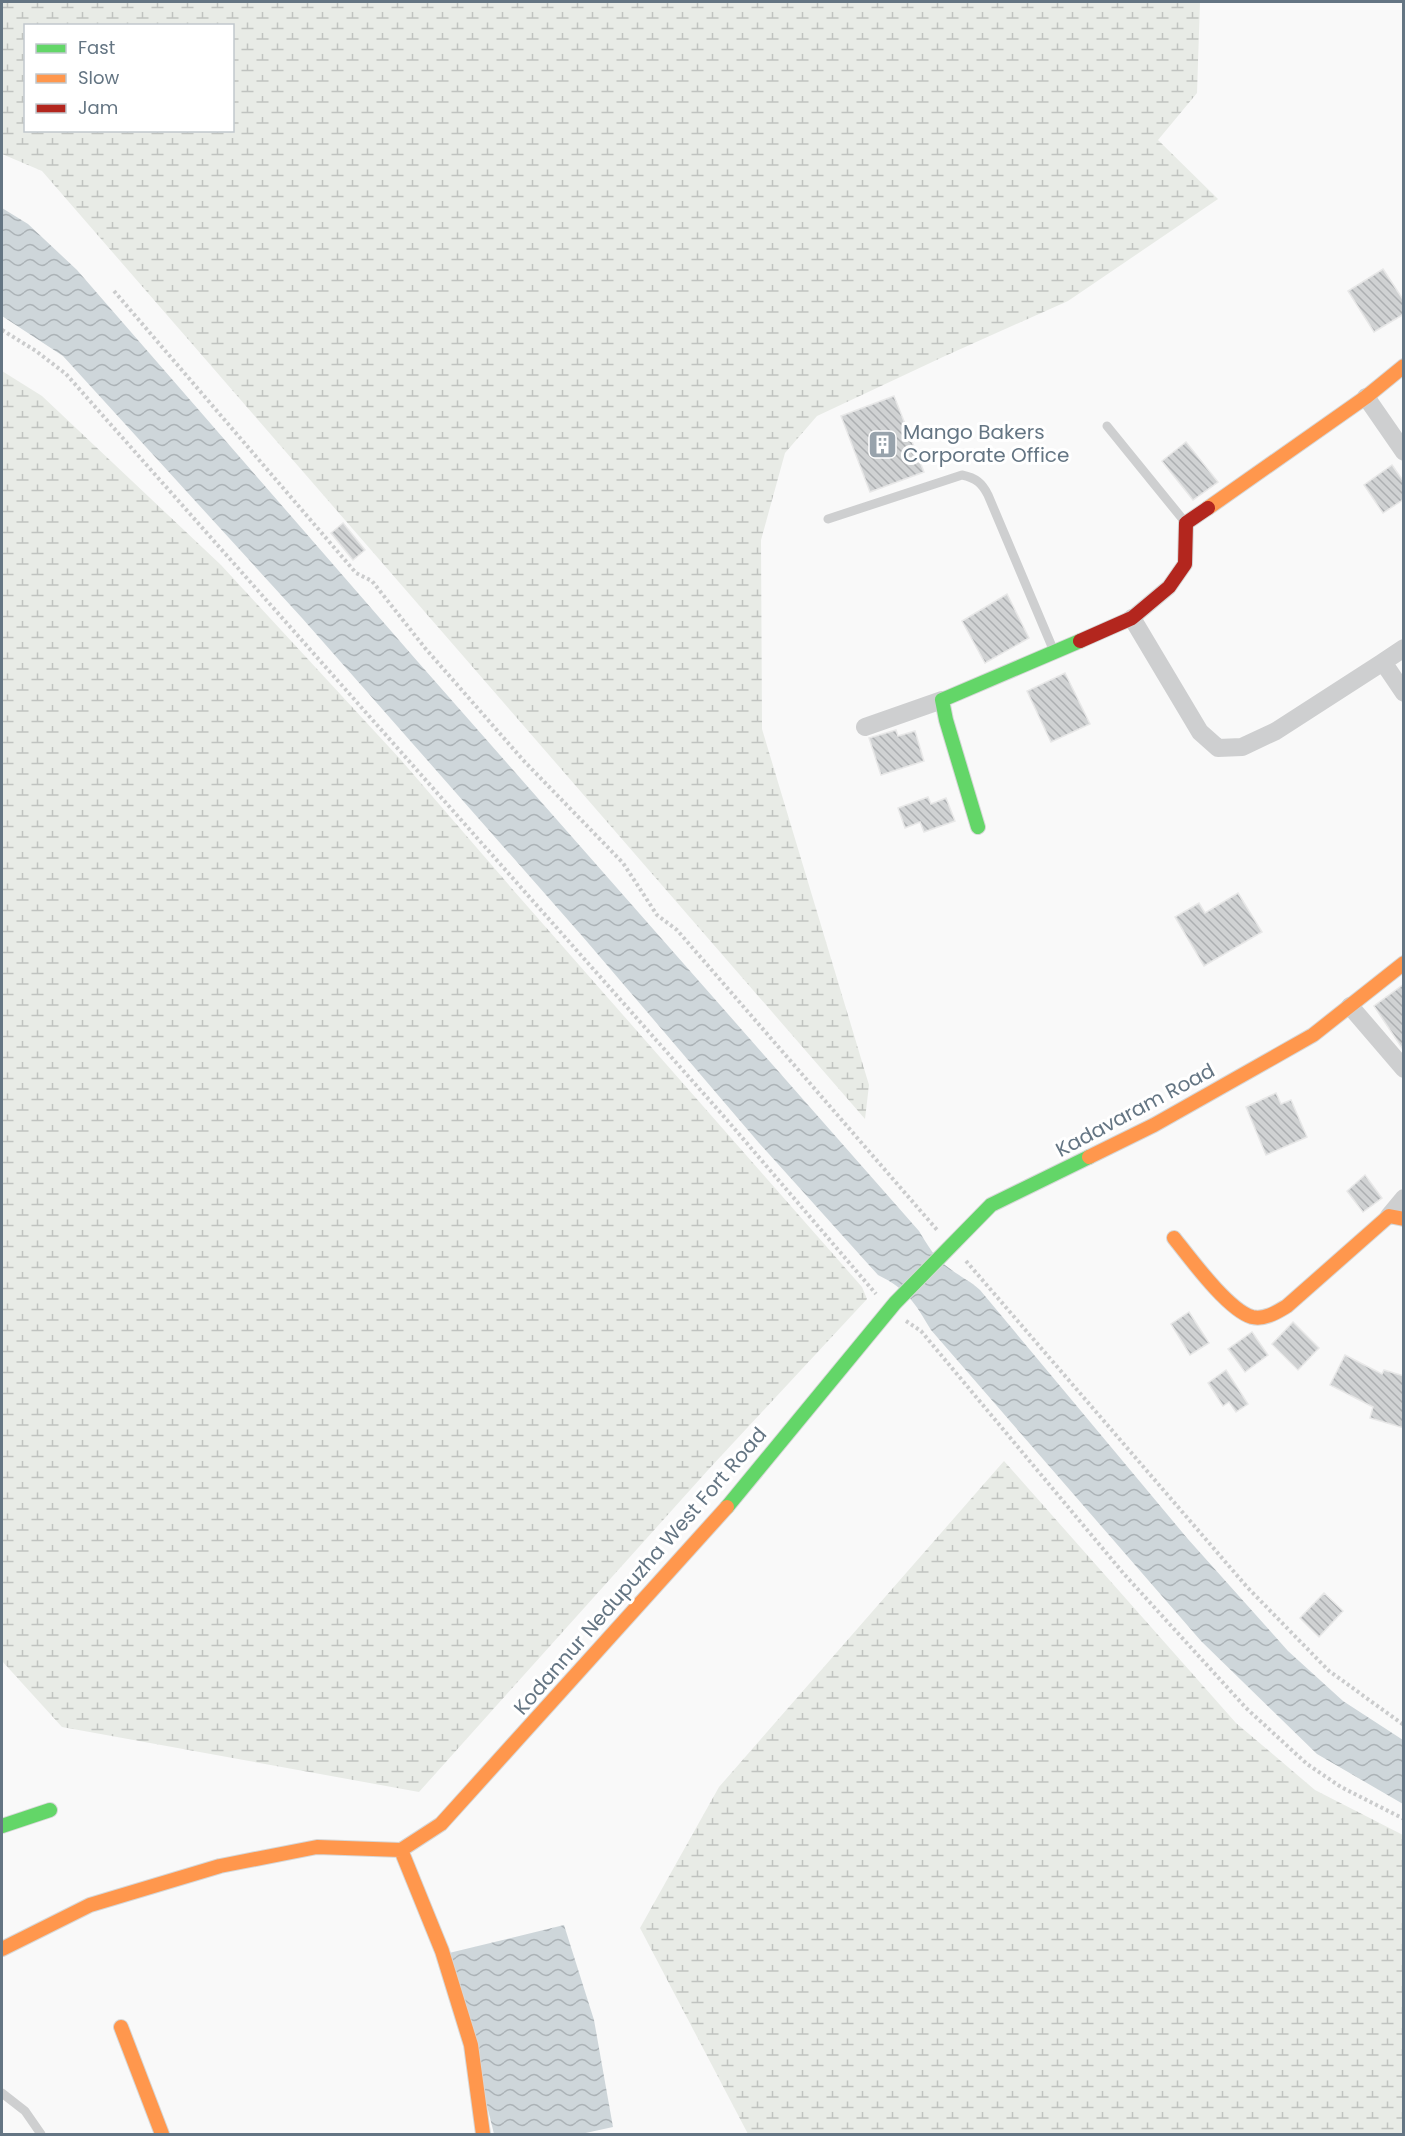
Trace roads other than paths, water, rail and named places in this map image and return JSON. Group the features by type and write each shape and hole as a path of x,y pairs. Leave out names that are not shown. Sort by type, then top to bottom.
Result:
{"main road":[{"path":"978,827 942,700 1132,618 1169,587 1185,564 1186,523 1366,398 1404,366"},
{"name":"Kadavaram Road","path":"892,1307 991,1205 1154,1125 1313,1035 1404,963"},
{"path":"1174,1239 1235,1309 1251,1317 1269,1317 1287,1306 1396,1218"},
{"name":"Kodannur Nedupuzha West Fort Road","path":"401,1850 441,1824 720,1515 892,1307"},
{"path":"2,1826 50,1810"},
{"path":"2,1949 90,1905 220,1866 317,1847 401,1850 442,1951 471,2045 483,2134"},
{"path":"121,2027 162,2134"}],"street":[{"path":"1366,398 1404,452"},
{"path":"1132,618 1200,732 1218,748 1242,747 1276,731 1404,648"},
{"path":"1383,662 1404,693"},
{"path":"865,727 942,700"},
{"path":"1350,1006 1404,1069"},
{"path":"1396,1218 1404,1198"}],"lane":[{"path":"1107,426 1186,523"},
{"path":"828,519 962,475 973,477 982,484 988,495 1054,651"},
{"path":"2,2093 25,2110 41,2134"}],"water":[{"path":"2,208 28,224 77,270 418,662 919,1231 935,1256 980,1290 1187,1538 1288,1651 1343,1701 1403,1740 1403,1804 1317,1754 1201,1641 931,1330 903,1291 878,1275 759,1143 583,937 302,618 63,356 2,316"},
{"path":"564,1925 594,2020 613,2127 581,2134 494,2134 449,1953"}],"place":[{"name":"Mango Bakers Corporate Office","path":"882,444"}]}
